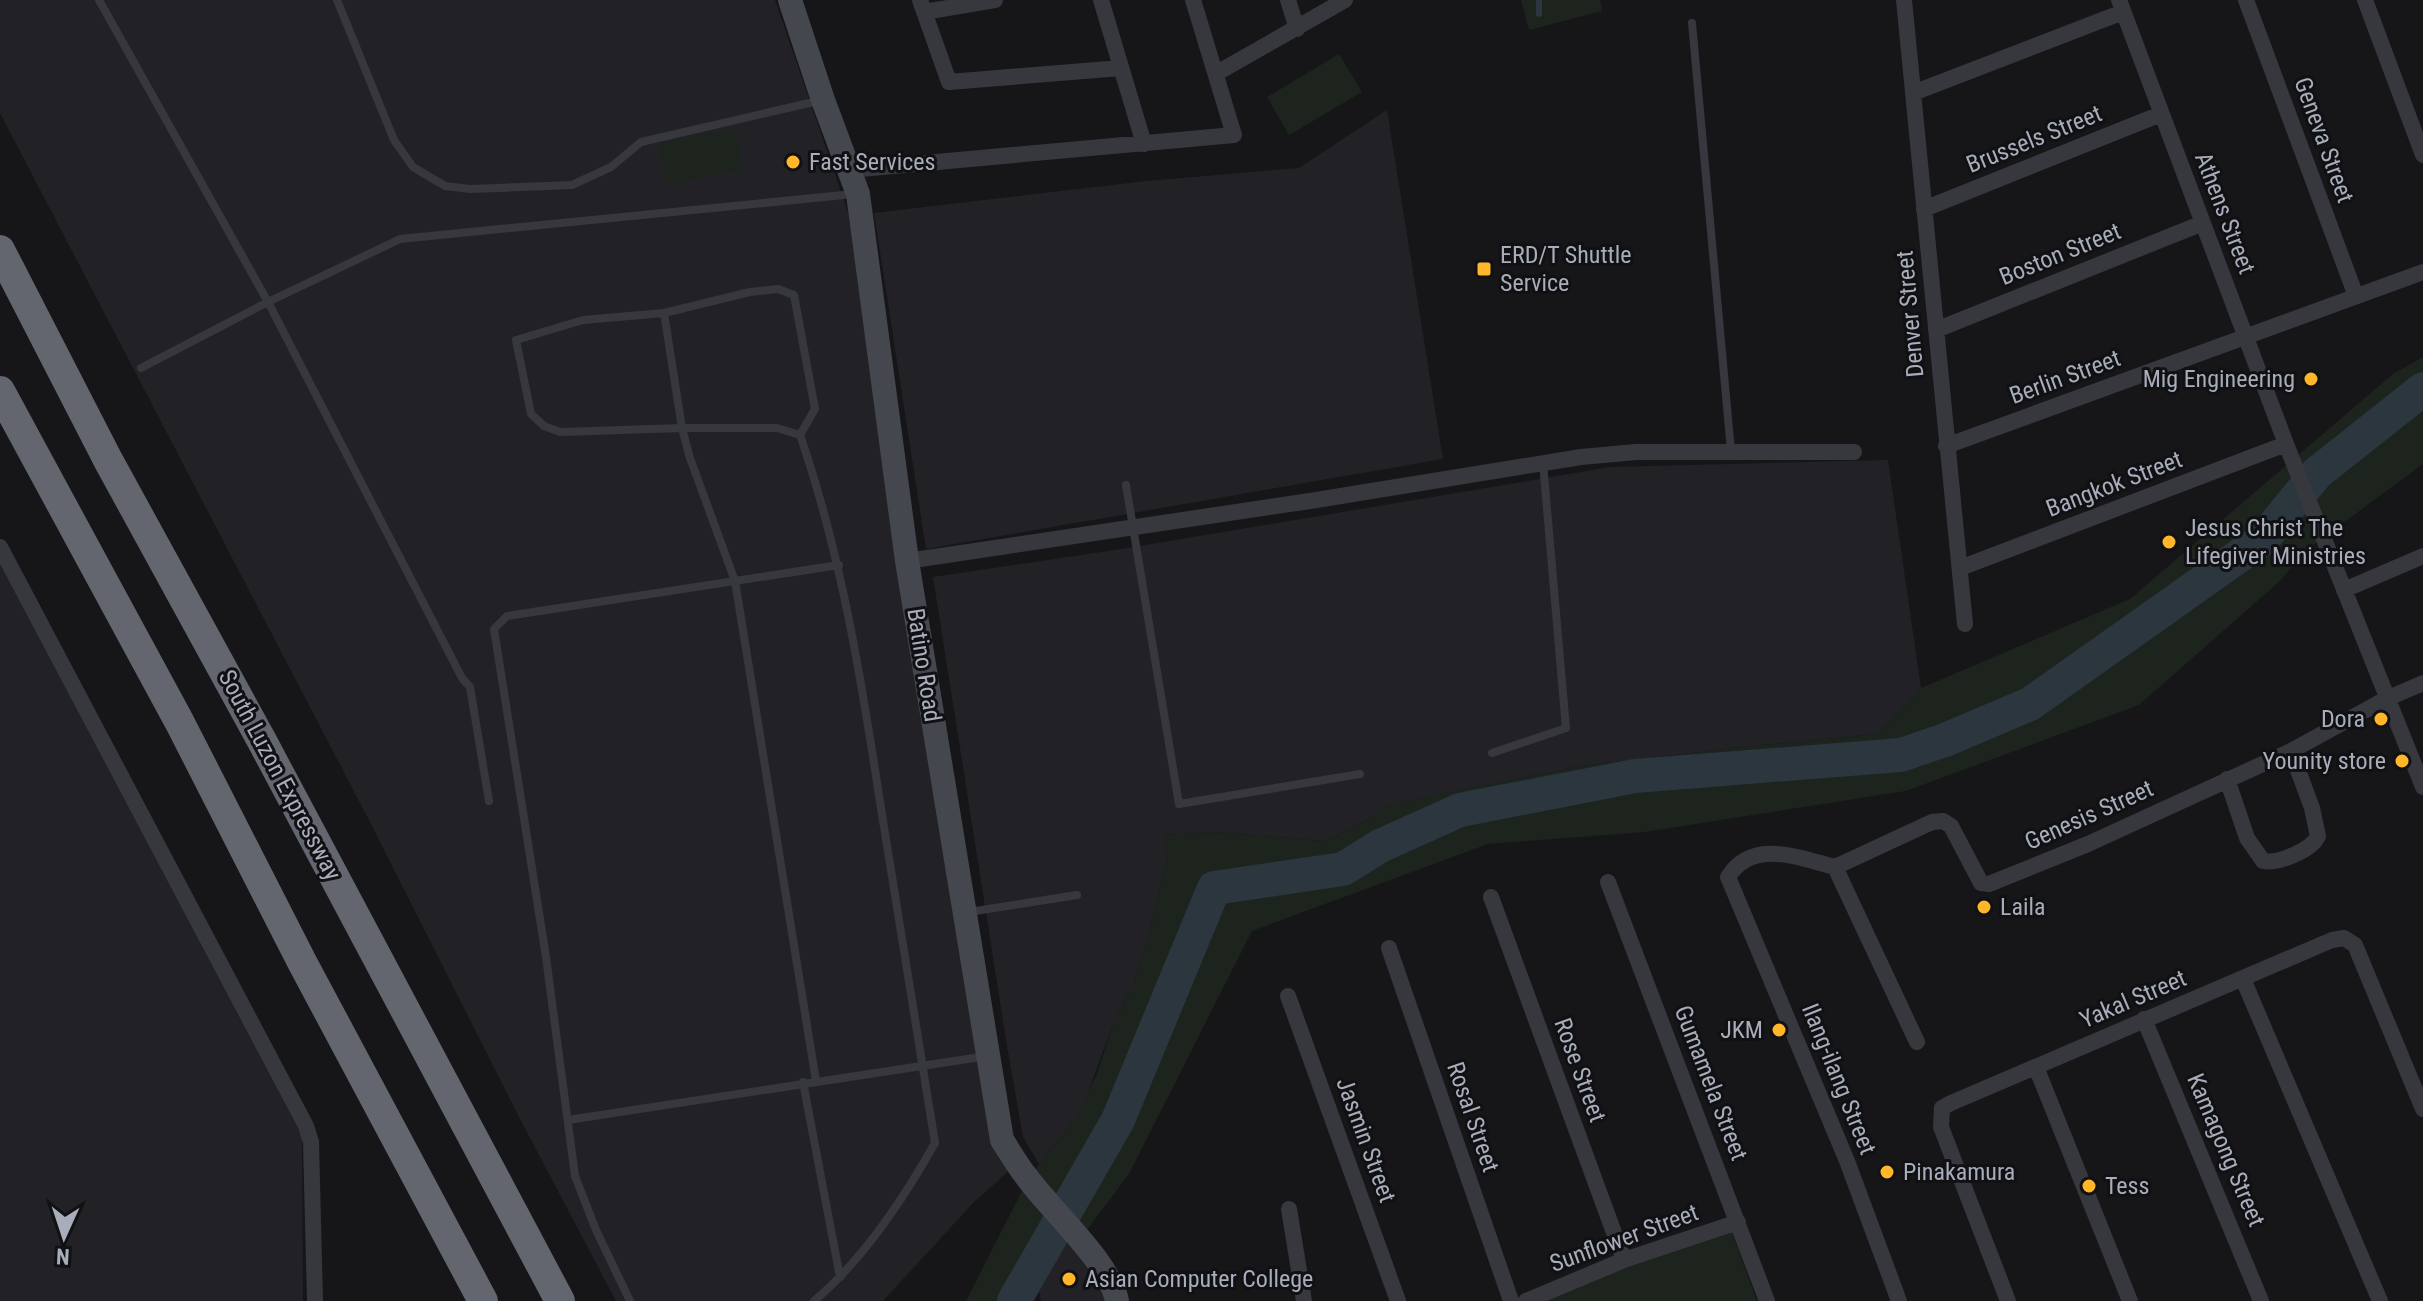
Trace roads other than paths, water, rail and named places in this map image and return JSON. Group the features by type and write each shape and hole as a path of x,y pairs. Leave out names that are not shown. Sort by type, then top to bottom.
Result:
{"highway":[{"name":"South Luzon Expressway","path":"0,250 108,460 255,727 560,1301"},
{"path":"0,391 180,723 302,962 483,1301"}],"main road":[{"name":"Batino Road","path":"790,0 858,194 907,561 1002,1140 1026,1178 1080,1240 1115,1289 1117,1301"}],"street":[{"path":"995,0 922,6 949,82 1121,68"},
{"path":"1101,0 1144,144"},
{"path":"849,170 1234,135 1193,0"},
{"path":"1288,0 1297,29"},
{"path":"1217,73 1345,0"},
{"name":"Denver Street","path":"1904,0 1965,624"},
{"name":"Geneva Street","path":"2246,0 2356,296"},
{"path":"2365,0 2423,155"},
{"path":"1913,93 2121,6"},
{"name":"Athens Street","path":"2121,6 2288,449 2423,787"},
{"name":"Brussels Street","path":"1924,209 2161,114"},
{"name":"Boston Street","path":"1936,330 2203,223"},
{"name":"Berlin Street","path":"1946,446 2423,272"},
{"name":"Bangkok Street","path":"1960,568 2288,449"},
{"path":"907,561 1543,463 1636,452 1854,452"},
{"path":"0,547 306,1126 311,1157 315,1301"},
{"path":"2344,590 2423,556"},
{"name":"Genesis Street","path":"1835,867 1932,822 1943,821 1951,826 1981,883 1989,884 2088,844 2291,751 2386,699 2423,683"},
{"path":"2227,779 2247,838 2263,861 2271,862 2316,841 2317,829 2312,808 2291,751"},
{"name":"Ilang-ilang Street","path":"1835,867 1775,852 1754,856 1736,865 1728,877 1847,1161 1899,1301"},
{"path":"1835,867 1917,1042"},
{"name":"Gumamela Street","path":"1608,882 1767,1301"},
{"name":"Rose Street","path":"1491,897 1624,1260"},
{"name":"Yakal Street","path":"2008,1301 1941,1127 1942,1108 2144,1019 2332,940 2344,938 2355,945 2423,1109"},
{"name":"Rosal Street","path":"1389,948 1511,1301"},
{"path":"2243,979 2380,1301"},
{"name":"Jasmin Street","path":"1288,996 1398,1301"},
{"name":"Kamagong Street","path":"2144,1019 2261,1301"},
{"path":"2036,1067 2130,1301"},
{"path":"1289,1209 1304,1301"},
{"name":"Sunflower Street","path":"1526,1301 1624,1260 1738,1222"}],"lane":[{"path":"99,0 268,302 462,678 470,687 489,801"},
{"path":"337,0 394,140 413,167 445,186 470,189 572,185 611,167 641,142 823,100"},
{"path":"1692,23 1732,452"},
{"path":"141,368 268,302 400,239 858,194"},
{"path":"800,435 777,428 560,432 544,426 531,414 516,340 583,320 664,313 750,292 778,289 794,295 815,409 800,435 818,486 839,565 935,1143 862,1252 814,1301"},
{"path":"664,313 682,428 735,581 816,1081"},
{"path":"1492,753 1566,728 1543,463"},
{"path":"1126,485 1179,804 1360,774"},
{"path":"630,1301 596,1230 575,1176 546,957 494,629 507,616 839,565"},
{"path":"964,913 1077,895"},
{"path":"568,1120 987,1055"},
{"path":"803,1082 840,1277"}],"waterway":[{"path":"1539,0 1539,14"},
{"path":"1014,1301 1118,1120 1214,888 1343,869 1380,846 1460,810 1635,776 1901,755 1945,740 2030,704 2263,539 2317,473 2423,389"}],"place":[{"name":"Fast Services","path":"793,162"},
{"name":"ERD/T Shuttle Service","path":"1484,269"},
{"name":"Mig Engineering","path":"2311,379"},
{"name":"Jesus Christ The Lifegiver Ministries","path":"2169,542"},
{"name":"Dora","path":"2381,719"},
{"name":"Younity store","path":"2402,761"},
{"name":"Laila","path":"1984,907"},
{"name":"JKM","path":"1779,1030"},
{"name":"Pinakamura","path":"1887,1172"},
{"name":"Tess","path":"2089,1186"},
{"name":"Asian Computer College","path":"1069,1279"}]}
